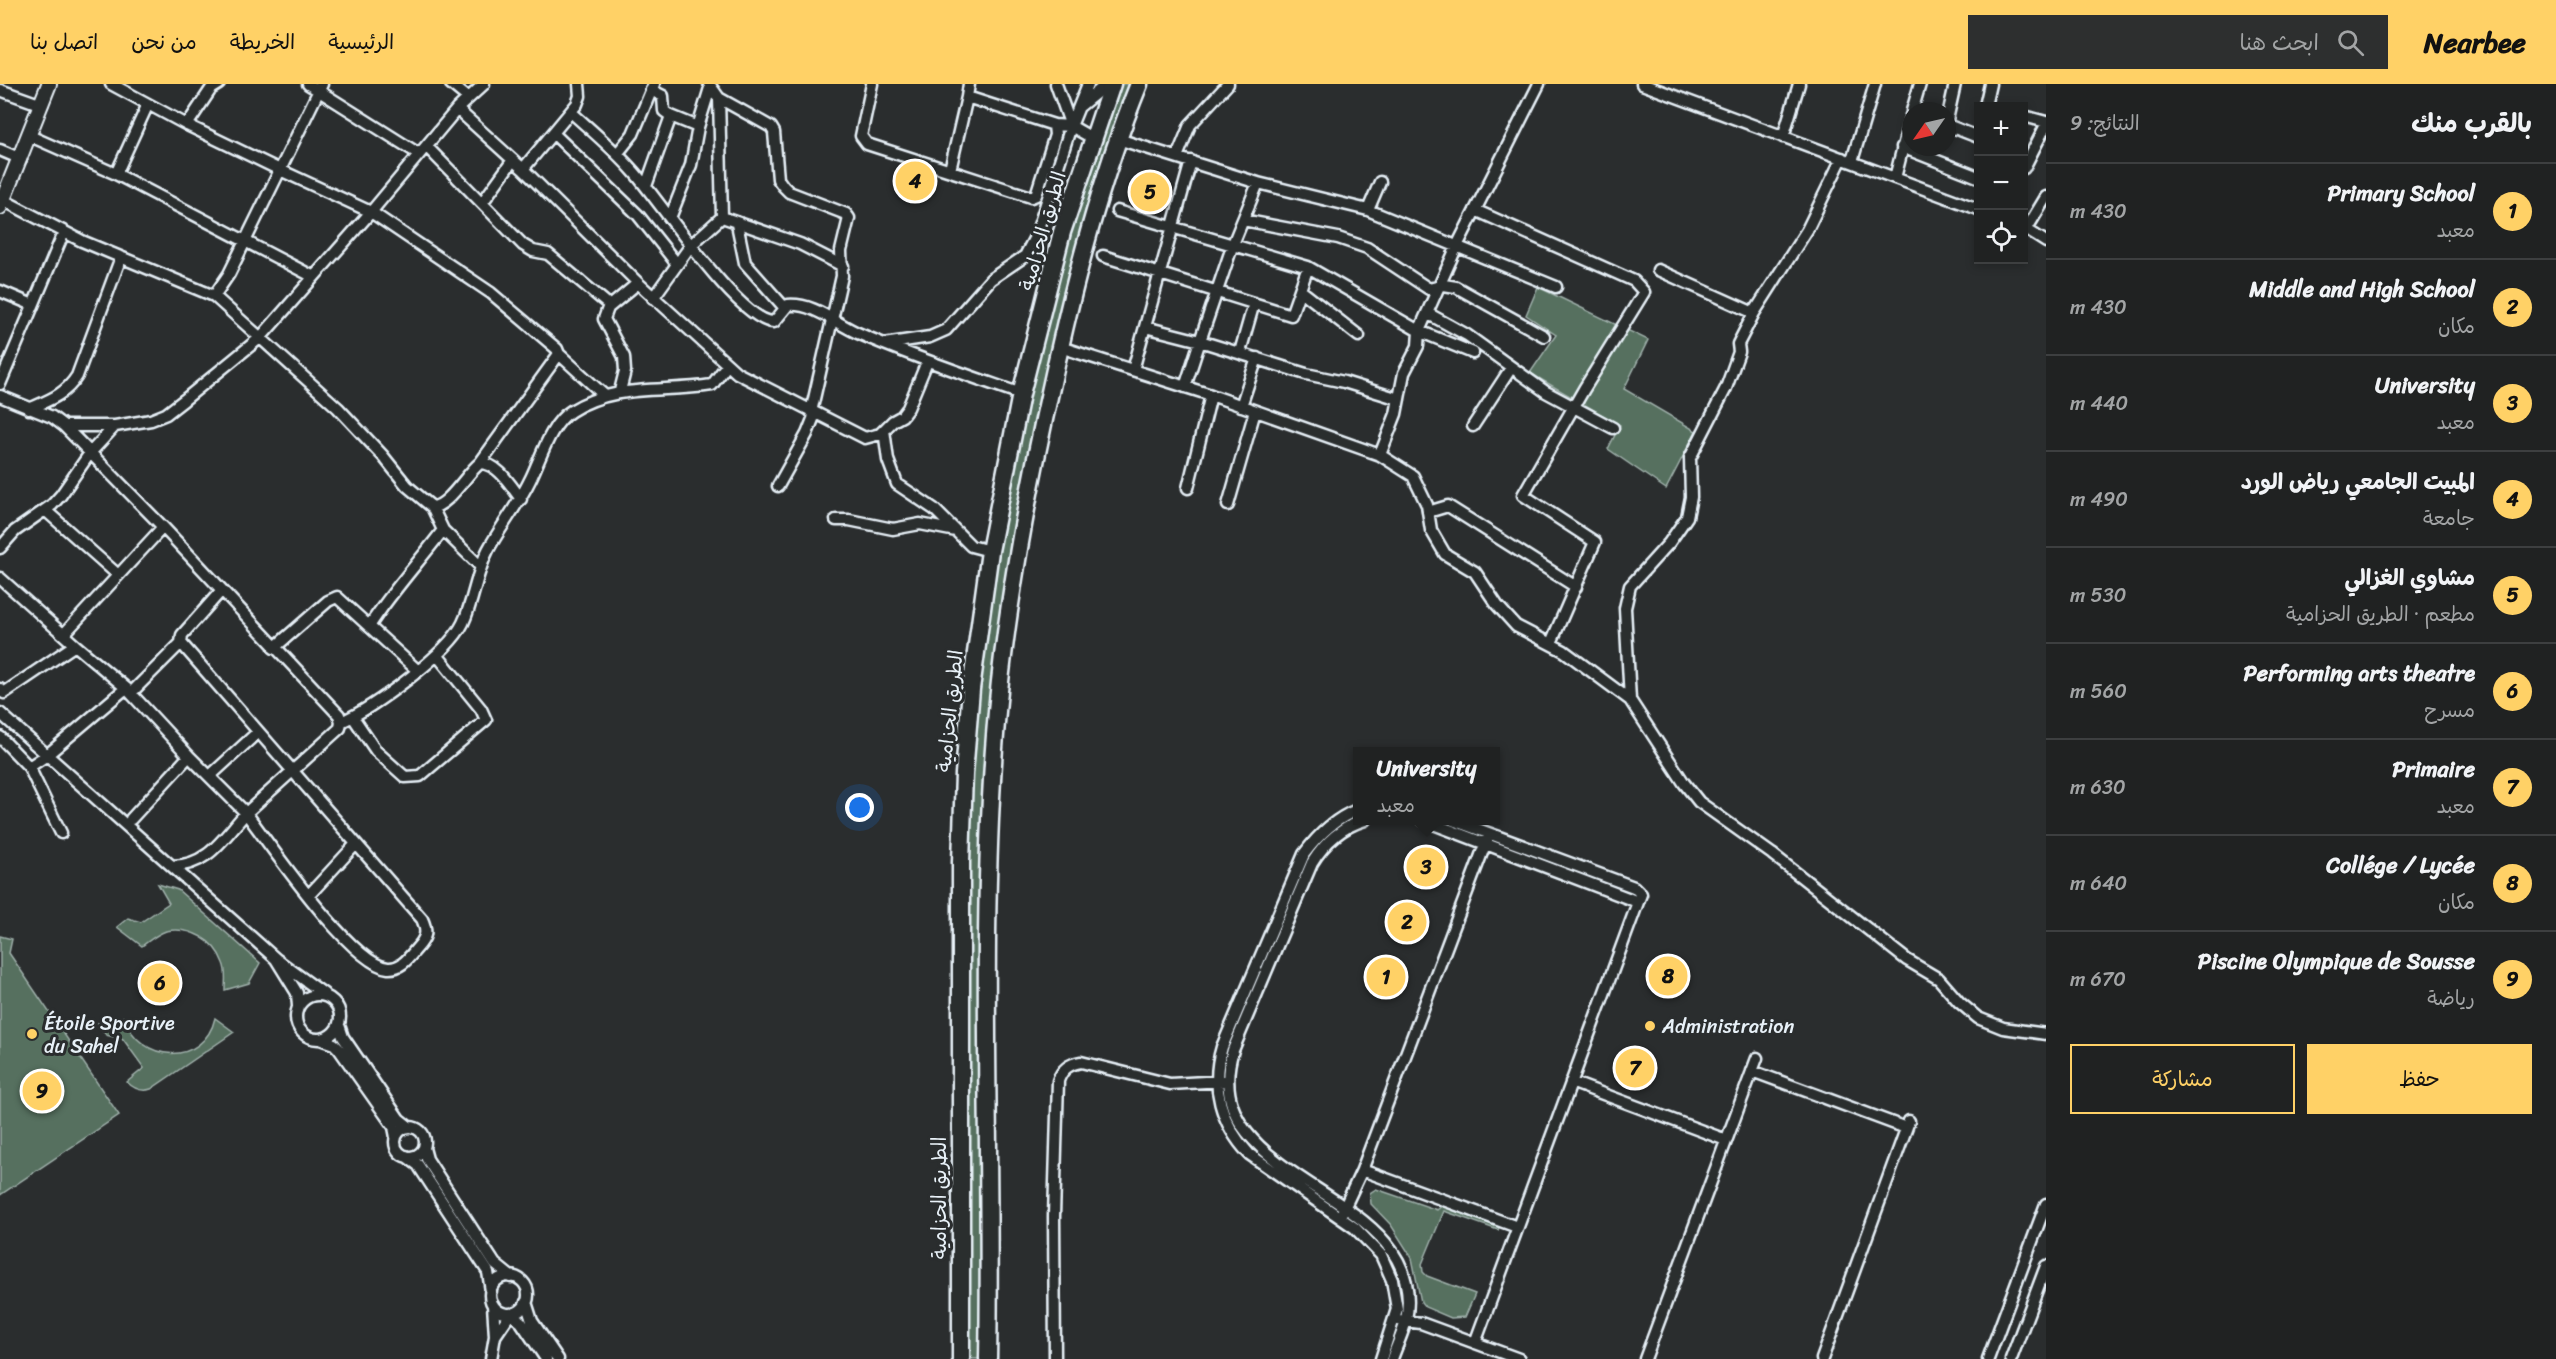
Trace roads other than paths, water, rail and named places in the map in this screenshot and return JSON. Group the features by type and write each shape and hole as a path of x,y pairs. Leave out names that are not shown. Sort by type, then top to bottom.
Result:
{"highway":[{"name":"الطريق الحزامية","path":"961,1359 960,1000 964,785 971,689 990,551 1021,394 1062,232 1112,84"},
{"path":"988,1359 988,906 995,735 1030,478 1084,250 1118,139 1139,84"}],"main road":[{"path":"2,203 50,84"}],"street":[{"path":"111,84 128,88 148,104 187,125 371,212 491,293 550,342 559,354 605,396"},
{"path":"187,125 211,89 219,84"},
{"path":"308,84 321,87 422,150 482,203 523,245 533,251 548,254 610,306"},
{"path":"451,84 468,98"},
{"path":"64,426 115,426 151,420 166,414 261,337 371,212 457,109 484,84"},
{"path":"523,169 571,112 580,96 579,84"},
{"path":"872,84 861,136 864,141 1034,196 1055,135 1054,125"},
{"path":"950,170 969,84"},
{"path":"1056,84 1071,126"},
{"path":"884,344 930,337 946,330 991,279 1025,256 1036,235 1071,126 1088,84"},
{"path":"1080,106 1107,84"},
{"path":"1177,157 1190,125 1228,84"},
{"path":"1380,455 1396,414 1404,373 1419,346 1419,331 1457,246 1539,84"},
{"path":"1642,84 1974,208"},
{"path":"1783,137 1799,84"},
{"path":"1630,700 1624,608 1627,595 1635,579 1662,551 1687,517 1690,497 1690,458 1726,388 1739,352 1738,344 1754,313 1807,230 1847,159 1875,84"},
{"path":"1915,102 1920,84"},
{"path":"1951,102 1955,84"},
{"path":"1986,102 1990,84"},
{"path":"709,86 719,98 771,127 774,132 778,178 786,190 848,216 841,251 843,266 813,413 807,434 778,486"},
{"path":"670,218 691,165 709,86"},
{"path":"214,296 229,274 321,87"},
{"path":"618,154 633,134 653,87 663,96 664,111 698,127"},
{"path":"0,90 42,105"},
{"path":"966,97 1054,125 1071,126 1092,138"},
{"path":"653,298 691,245 722,217 719,98"},
{"path":"116,174 148,104"},
{"path":"457,109 523,169 653,298 743,377 865,438 873,438 908,408 927,362"},
{"path":"571,112 618,154 744,307 761,319 774,322 784,307 792,304 815,310 927,362 1021,394"},
{"path":"646,186 671,116"},
{"path":"2028,117 2046,123 2028,153"},
{"path":"1956,127 1974,132"},
{"path":"554,134 633,209 677,264"},
{"path":"30,136 116,174 314,277"},
{"path":"1118,139 1258,183 1368,210 1556,287"},
{"path":"1895,178 1902,147"},
{"path":"0,150 21,159"},
{"path":"1925,156 1974,175"},
{"path":"482,203 513,160"},
{"path":"1133,370 1191,161"},
{"path":"1368,210 1380,182"},
{"path":"1185,387 1233,244 1258,183"},
{"path":"2028,224 2046,197"},
{"path":"2,203 214,296 338,408 383,456 407,486 432,507 443,530 481,567"},
{"path":"1475,210 1634,281 1644,292 1523,495 1595,542 1551,643"},
{"path":"1117,211 1173,225 1308,267 1419,331 1473,353"},
{"path":"722,217 800,243 843,266"},
{"path":"1243,220 1352,242 1379,255 1429,289 1444,285 1456,287 1544,336"},
{"path":"738,224 745,263 784,307"},
{"path":"2028,231 2046,242"},
{"path":"0,384 64,232"},
{"path":"1103,256 1291,315 1308,267"},
{"path":"29,409 60,395 69,388 77,376 121,257"},
{"path":"1658,270 1754,313"},
{"path":"620,391 625,364 620,347 605,324 605,316 610,306 638,283"},
{"path":"1300,290 1359,336"},
{"path":"0,291 33,305"},
{"path":"1240,352 1254,303"},
{"path":"1427,313 1467,335 1511,368 1574,407 1613,428"},
{"path":"1145,327 1240,352 1306,374 1344,382 1399,399"},
{"path":"1060,347 1211,395 1380,455 1413,476 1424,496 1431,530 1444,554 1475,572 1497,605 1516,626 1551,643 1630,700 1699,802 1791,868 1900,955 1939,979 1959,1002 1978,1018 2003,1028 2046,1034"},
{"path":"432,507 444,504 470,471 480,463 559,354"},
{"path":"1241,406 1257,358"},
{"path":"341,722 383,698 437,655 453,639 462,625 488,550 521,499 559,421 578,407 620,391 712,385 727,365"},
{"path":"1473,426 1511,368"},
{"path":"1188,488 1211,395"},
{"path":"0,396 52,417 64,426 163,527 339,715 341,722 339,728 246,813 204,858 187,866 172,866"},
{"path":"1228,505 1255,411"},
{"path":"0,549 15,531 62,495 90,453 115,426"},
{"path":"885,430 888,460 897,484 934,509 971,546 990,551"},
{"path":"480,463 487,463 496,469 521,499"},
{"path":"1428,512 1448,506 1576,587"},
{"path":"45,510 117,574"},
{"path":"836,520 849,520 893,529 920,524 956,531"},
{"path":"64,634 117,574 163,527"},
{"path":"370,625 392,591 443,530"},
{"path":"0,578 128,691 246,813 309,896 347,941 371,962 387,968 396,968 424,940 426,927 422,919 181,643"},
{"path":"29,767 128,691 181,643 182,635 221,591"},
{"path":"274,648 328,601 337,597 417,670"},
{"path":"0,689 4,693 75,645"},
{"path":"353,717 376,751 405,777 420,776 486,720 481,709 437,655"},
{"path":"0,713 276,960 329,998 339,1010 339,1024 343,1037 399,1119 423,1134 427,1159 495,1264 524,1284 528,1294 526,1302 522,1309 511,1314 495,1336"},
{"path":"210,776 258,732"},
{"path":"0,737 29,767 62,833"},
{"path":"131,819 189,756"},
{"path":"1353,812 1321,834 1304,854 1218,1060 1222,1081 1223,1115 1240,1144 1249,1154 1342,1213 1370,1241 1388,1268 1400,1320 1392,1359"},
{"path":"1222,1081 1312,863 1320,850 1338,833 1355,825"},
{"path":"1440,825 1487,839 1638,902 1475,1343"},
{"path":"1462,825 1487,839"},
{"path":"1342,1213 1362,1170 1487,839"},
{"path":"309,896 356,844"},
{"path":"276,960 297,993 298,1006 295,1019 298,1028 305,1036 334,1044 353,1066 394,1127 398,1150 418,1165 488,1272 495,1336 491,1359"},
{"path":"298,1006 310,996 320,995 329,998"},
{"path":"320,1039 333,1033 339,1024"},
{"path":"1645,1359 1757,1058"},
{"path":"1055,1359 1054,1216 1058,1081 1061,1072 1074,1063 1081,1062 1170,1084 1222,1081"},
{"path":"1752,1071 1908,1125 1822,1359"},
{"path":"1571,1082 1726,1140"},
{"path":"396,1137 400,1131 409,1127"},
{"path":"406,1156 416,1155 424,1148"},
{"path":"1362,1170 1517,1227"},
{"path":"1988,1359 2046,1204"},
{"path":"2011,1359 2046,1266"},
{"path":"491,1291 500,1279 511,1277"},
{"path":"526,1302 532,1321 558,1359"},
{"path":"493,1305 502,1313 511,1314 521,1322 546,1359"},
{"path":"1400,1320 1421,1323 1519,1359"},
{"path":"1381,1359 1400,1320"}],"place":[{"name":"المبيت الجامعي رياض الورد","path":"915,181"},
{"name":"مشاوي الغزالي","path":"1150,192"},
{"name":"University","path":"1426,867"},
{"name":"Middle and High School","path":"1407,922"},
{"name":"Collége / Lycée","path":"1668,976"},
{"name":"Primary School","path":"1386,977"},
{"name":"Performing arts theatre","path":"160,983"},
{"name":"Administration","path":"1650,1026"},
{"name":"Étoile Sportive du Sahel","path":"32,1034"},
{"name":"Primaire","path":"1635,1068"},
{"name":"Piscine Olympique de Sousse","path":"42,1091"}]}
